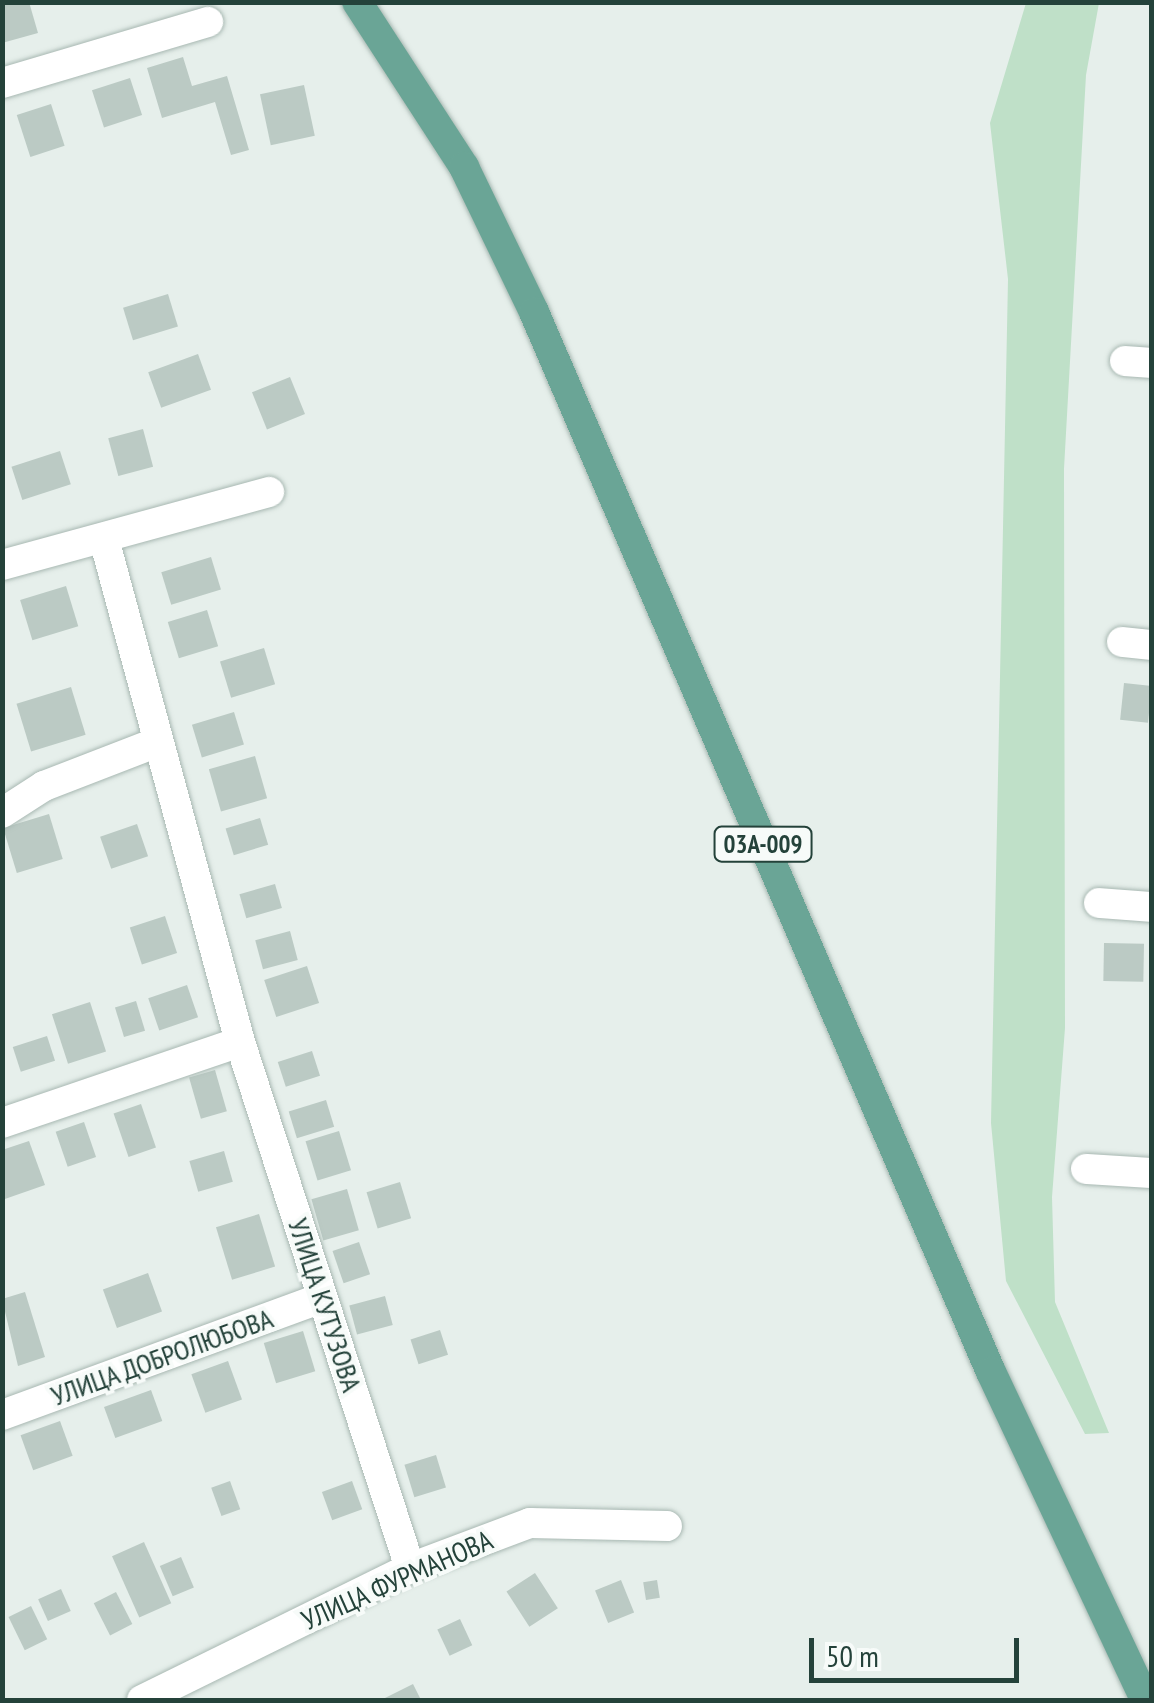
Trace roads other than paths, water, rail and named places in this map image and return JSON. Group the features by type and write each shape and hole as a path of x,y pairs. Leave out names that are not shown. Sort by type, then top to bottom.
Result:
{"main road":[{"name":"03А-009","path":"357,2 464,167 534,312 990,1372 1144,1700"}],"street":[{"path":"2,83 208,22"},
{"path":"2,565 269,492"},
{"name":"УЛИЦА КУТУЗОВА","path":"104,539 240,1042 410,1568"},
{"path":"2,813 44,786 158,742"},
{"path":"1100,903 1152,907"},
{"path":"2,1123 240,1042"},
{"path":"1086,1169 1152,1173"},
{"name":"УЛИЦА ДОБРОЛЮБОВА","path":"2,1414 322,1298"},
{"name":"УЛИЦА ФУРМАНОВА","path":"142,1700 410,1568 530,1523 667,1526"}]}
